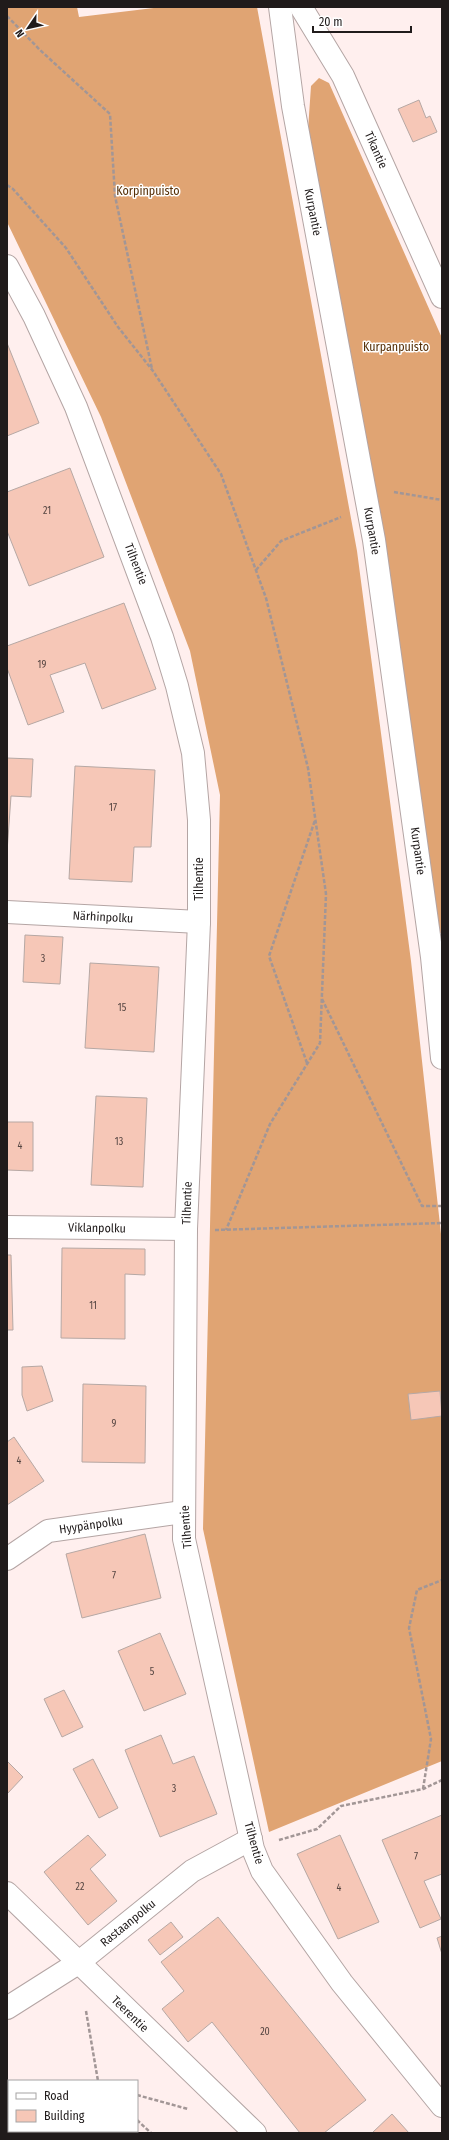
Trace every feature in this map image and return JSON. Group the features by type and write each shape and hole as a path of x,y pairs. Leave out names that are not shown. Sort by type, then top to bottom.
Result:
{"street":[{"name":"Kurpantie","path":"280,7 293,106 366,495 426,912 442,1058"},
{"name":"Tikantie","path":"301,7 343,76 442,298"},
{"name":"Tilhentie","path":"7,266 34,316 76,407 146,592 177,686 193,753 199,820 200,922 186,1229 184,1539 252,1844 262,1871 342,1983 442,2106"},
{"name":"Närhinpolku","path":"7,912 200,922"},
{"name":"Viklanpolku","path":"7,1227 186,1229"},
{"name":"Hyypänpolku","path":"7,1558 48,1531 183,1512"},
{"name":"Rastaanpolku","path":"7,2008 78,1963 192,1871 252,1844"},
{"name":"Teerentie","path":"7,1893 255,2133"}],"path":[{"path":"7,16 40,50 110,114 115,196 153,371"},
{"path":"7,185 13,189 66,248 118,327 153,371 221,474 266,598 308,768 326,894 320,1043 270,1124 226,1230"},
{"path":"255,570 281,540 335,520 366,495 442,500"},
{"path":"307,1063 269,956 315,818"},
{"path":"322,998 422,1206 442,1206"},
{"path":"186,1229 226,1230 442,1223"},
{"path":"423,1789 430,1739 409,1628 417,1590 442,1580"},
{"path":"252,1844 318,1829 341,1806 423,1789 442,1780"},
{"path":"86,2010 98,2080"},
{"path":"138,2121 151,2133"}],"shaded area":[{"path":"8,2114 8,2132 135,2133 7,2133"}],"green space":[{"name":"Korpinpuisto","path":"7,7 77,7 79,17 162,7 257,7 357,551 411,961 442,1243 442,1761 269,1832 203,1529 220,795 190,651 101,417 7,222"},
{"name":"Kurpanpuisto","path":"319,78 329,83 442,338 442,933 440,933 384,537 308,130 311,86"}],"building":[{"path":"419,100 426,118 430,116 437,132 413,142 398,109"},
{"path":"7,343 39,423 7,436"},
{"path":"70,468 104,557 29,586 7,531 7,492"},
{"path":"124,603 156,689 102,709 85,663 50,675 64,712 28,725 7,668 7,646"},
{"path":"7,758 33,759 31,797 11,796 7,852"},
{"path":"75,766 155,770 151,847 134,847 132,882 69,879"},
{"path":"25,935 63,937 60,984 23,982"},
{"path":"90,963 159,967 154,1052 85,1048"},
{"path":"96,1096 147,1098 143,1187 91,1185"},
{"path":"7,1122 33,1122 33,1171 7,1170"},
{"path":"62,1248 145,1249 145,1275 125,1274 125,1339 61,1338"},
{"path":"7,1255 11,1255 13,1330 7,1330"},
{"path":"42,1366 53,1401 27,1411 22,1395 22,1367"},
{"path":"83,1384 146,1386 145,1463 82,1462"},
{"path":"440,1391 442,1416 411,1420 408,1394"},
{"path":"14,1437 44,1481 7,1505 7,1442"},
{"path":"145,1534 161,1598 82,1618 66,1554"},
{"path":"160,1633 186,1694 144,1711 118,1651"},
{"path":"64,1690 83,1727 62,1737 44,1699"},
{"path":"161,1735 173,1764 194,1756 217,1814 160,1837 125,1750"},
{"path":"93,1759 118,1808 99,1818 73,1769"},
{"path":"7,1761 23,1777 7,1794"},
{"path":"442,1815 442,1874 424,1881 441,1919 420,1928 382,1840"},
{"path":"88,1835 106,1855 90,1869 117,1901 88,1925 44,1872"},
{"path":"340,1835 379,1922 338,1939 297,1854"},
{"path":"218,1917 366,2100 324,2133 300,2133 212,2022 188,2042 162,2009 184,1991 161,1962"},
{"path":"171,1922 183,1937 160,1955 148,1940"},
{"path":"442,1936 442,1954 437,1938"},
{"path":"392,2114 409,2133 372,2133"}]}
